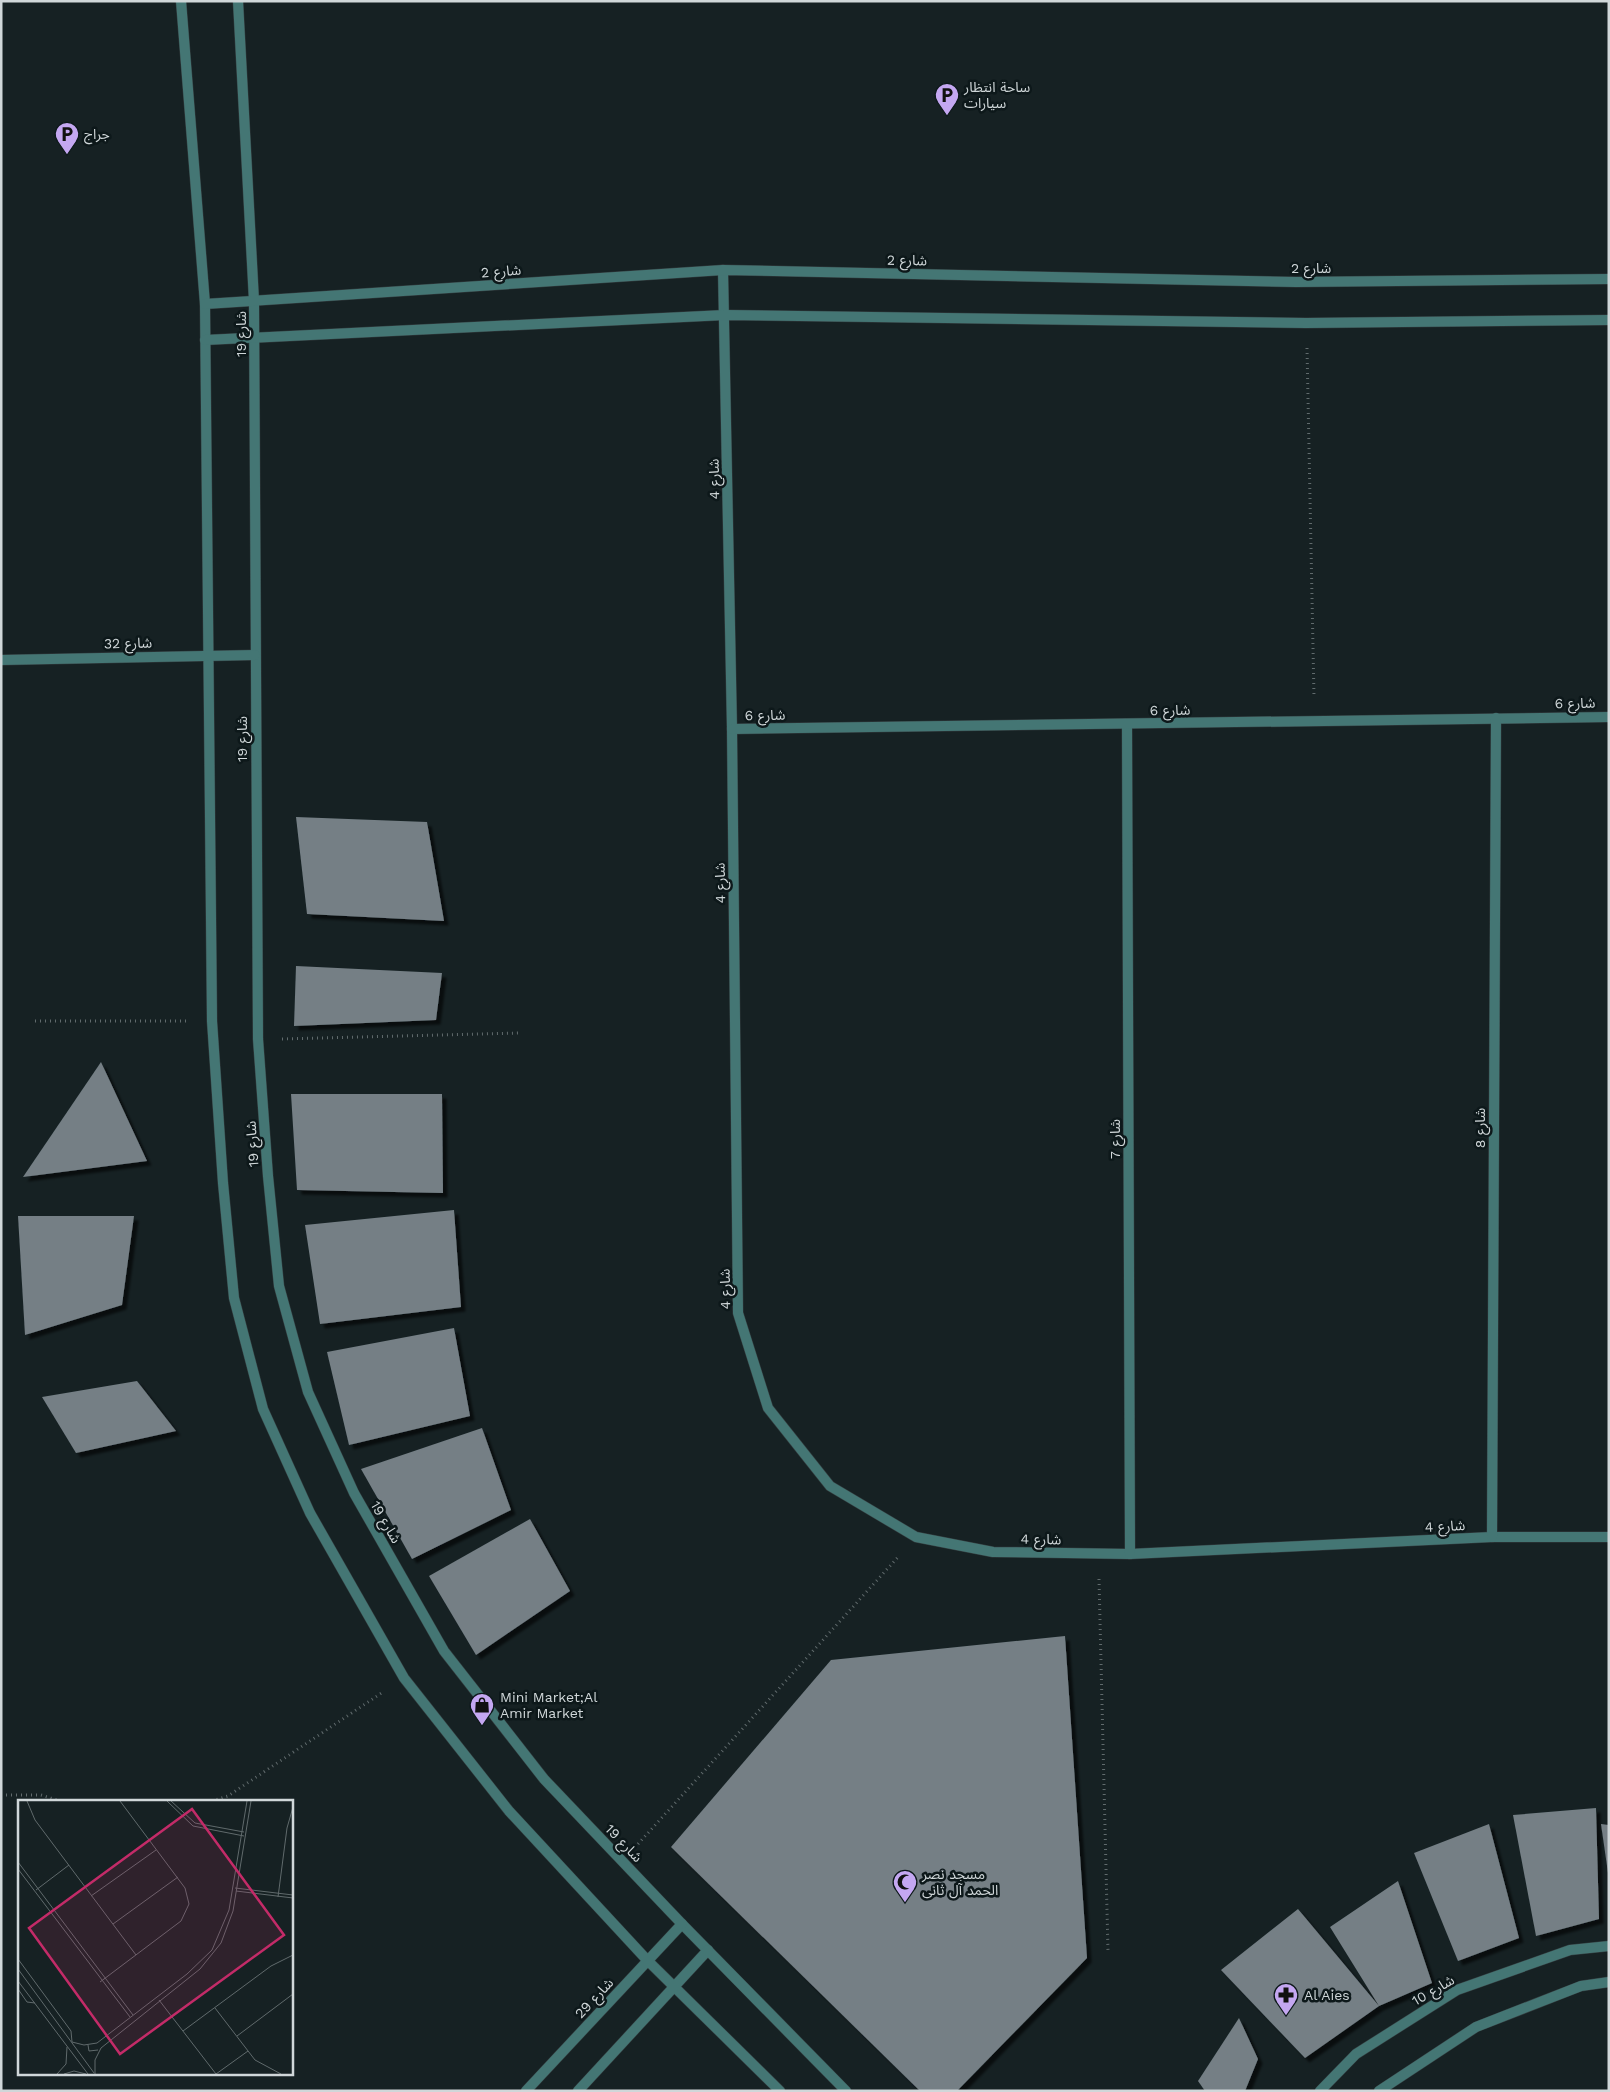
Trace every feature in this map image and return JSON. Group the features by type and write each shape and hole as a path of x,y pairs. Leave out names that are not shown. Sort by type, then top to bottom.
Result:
{"street":[{"path":"181,1 205,304 212,1021 223,1183 234,1298 264,1409 310,1513 404,1678 509,1811 647,1960 780,2091"},
{"name":"شارع 19","path":"238,1 254,301 258,1039 268,1176 279,1286 312,1401 354,1493 444,1651 544,1779 682,1924 846,2091"},
{"name":"شارع 2","path":"205,304 723,270 1296,282 1609,279"},
{"name":"شارع 4","path":"723,270 732,729 738,1313 768,1408 830,1486 916,1537 993,1552 1130,1554 1492,1537 1609,1537"},
{"path":"205,340 725,315 1306,323 1609,320"},
{"name":"شارع 32","path":"1,660 255,655"},
{"name":"شارع 6","path":"732,729 1609,717"},
{"name":"شارع 8","path":"1492,1537 1496,718"},
{"name":"شارع 7","path":"1127,724 1130,1554"},
{"name":"شارع 29","path":"526,2091 682,1924"},
{"name":"شارع 10","path":"1320,2091 1356,2054 1457,1990 1570,1950 1609,1946"},
{"path":"578,2091 708,1950"},
{"path":"1379,2091 1476,2027 1581,1986 1609,1982"}],"path":[{"path":"1306,323 1314,721"},
{"path":"35,1021 212,1021"},
{"path":"258,1039 521,1033"},
{"path":"622,1862 916,1537"},
{"path":"1099,1553 1108,1951"},
{"path":"215,1800 228,1796 404,1678"},
{"path":"1,1795 41,1796 56,1800"}],"building":[{"path":"296,817 427,822 444,921 307,914"},
{"path":"296,966 442,973 436,1020 294,1026"},
{"path":"101,1062 147,1161 23,1177"},
{"path":"291,1094 442,1094 443,1193 297,1190"},
{"path":"454,1210 461,1307 320,1324 305,1225"},
{"path":"18,1216 134,1216 122,1305 25,1335"},
{"path":"454,1328 470,1416 349,1445 327,1352"},
{"path":"137,1381 176,1431 76,1453 42,1397"},
{"path":"482,1428 511,1510 412,1559 361,1469"},
{"path":"530,1519 570,1591 476,1655 429,1576"},
{"name":"مسجد نصر الحمد آل ثانى","path":"1065,1636 1087,1958 957,2091 920,2091 671,1847 831,1660"},
{"path":"1596,1808 1599,1919 1536,1936 1513,1815"},
{"path":"1489,1824 1519,1938 1458,1961 1414,1853"},
{"path":"1601,1824 1609,1825 1609,1873 1608,1873"},
{"path":"1398,1881 1432,1983 1379,2006 1330,1927"},
{"path":"1298,1909 1379,2006 1305,2058 1221,1970"},
{"path":"1239,2018 1258,2059 1245,2091 1205,2091 1198,2081"}],"place":[{"name":"ساحة انتظار سيارات","path":"947,116"},
{"name":"جراج","path":"67,155"},
{"name":"Mini Market;Al Amir Market","path":"482,1726"},
{"name":"مسجد نصر الحمد آل ثانى","path":"905,1903"},
{"name":"Al Aies","path":"1286,2016"}]}
